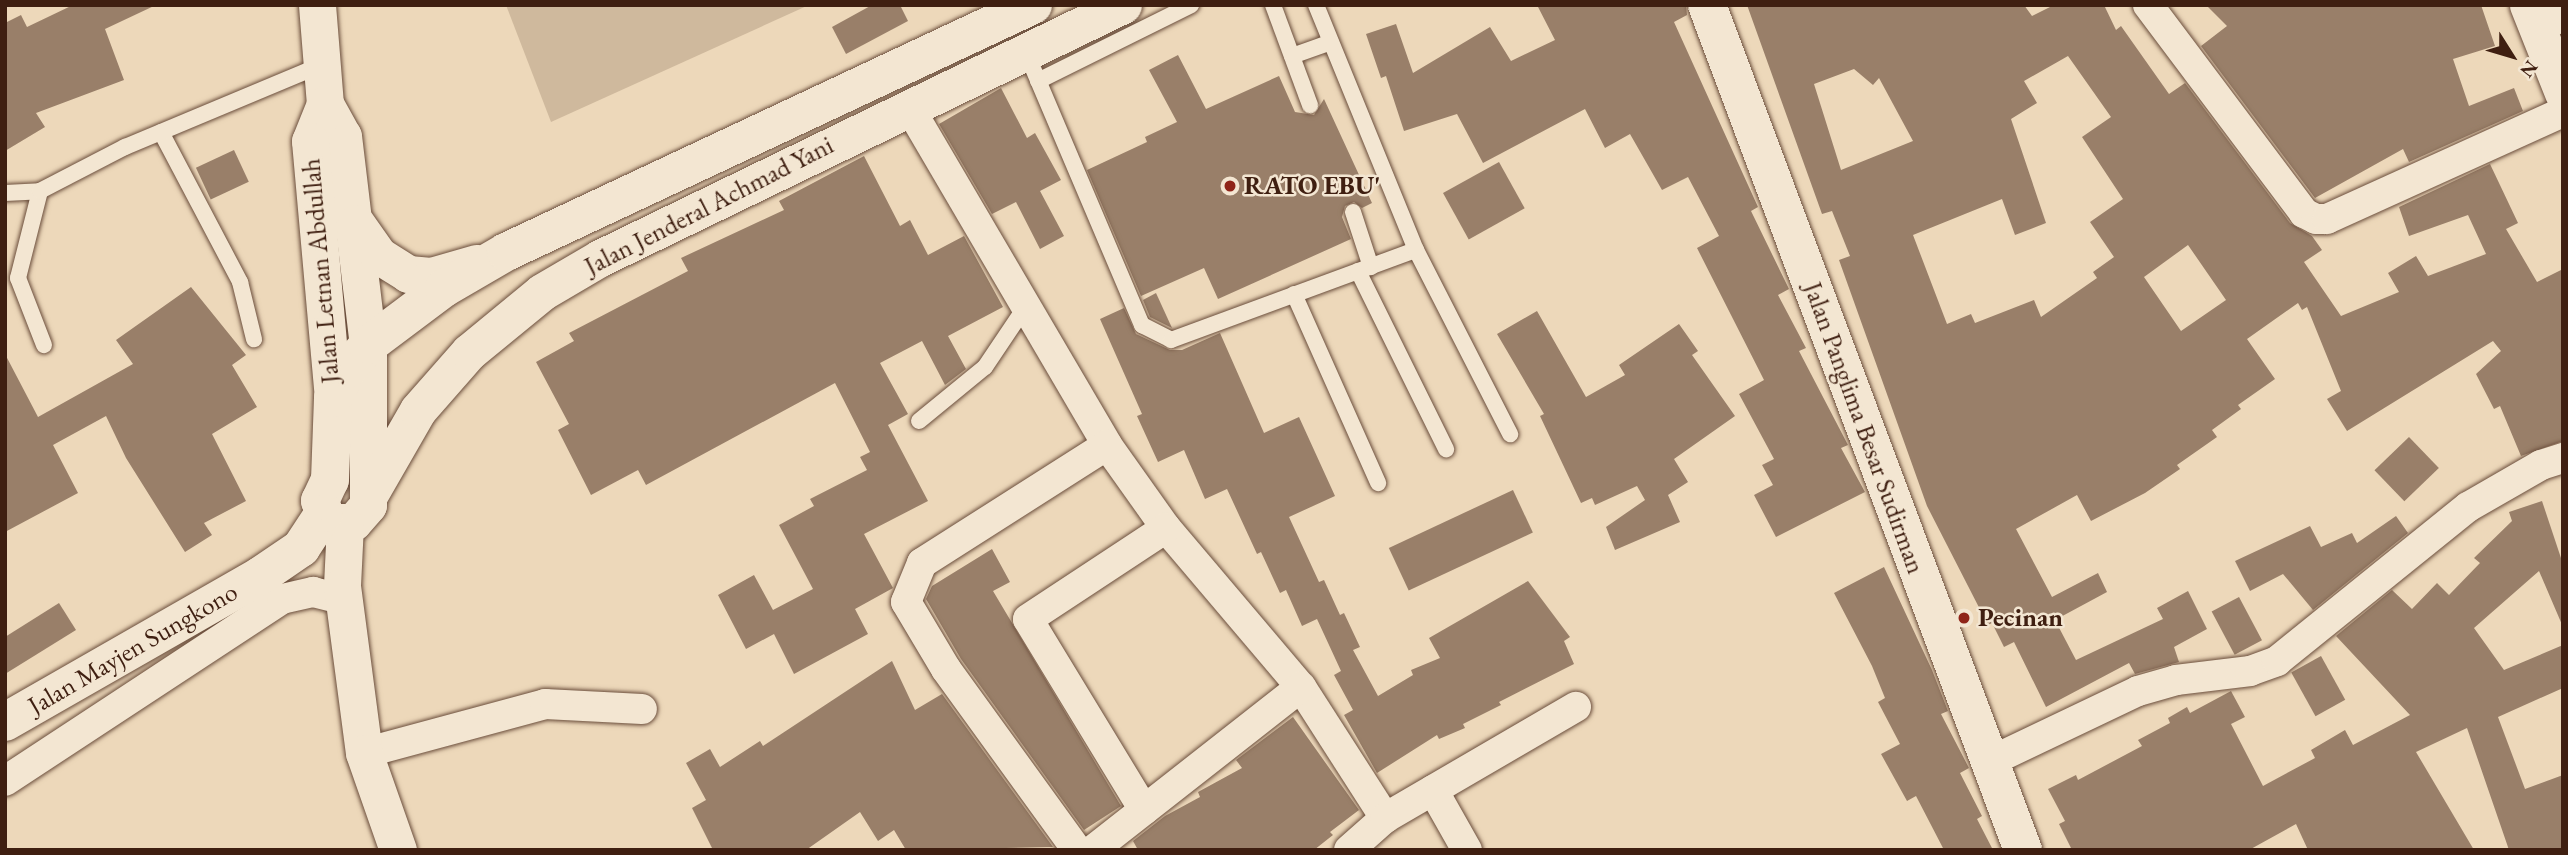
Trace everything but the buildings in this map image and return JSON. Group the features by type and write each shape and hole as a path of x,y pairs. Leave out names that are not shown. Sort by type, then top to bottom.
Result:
{"main road":[{"name":"Jalan Jenderal Achmad Yani","path":"332,398 368,345 444,288 506,252 1033,5"},
{"name":"Jalan Panglima Besar Sudirman","path":"1707,5 2023,850"},
{"path":"332,398 342,504"},
{"name":"Jalan Mayjen Sungkono","path":"5,722 260,576 301,548 342,504"}],"street":[{"name":"Jalan Letnan Abdullah","path":"317,5 324,104 310,141 332,398"},
{"name":"Jalan Jenderal Achmad Yani","path":"342,504 468,352 504,320 600,258 909,107 1032,66 1123,5"},
{"path":"2148,5 2296,203 2316,219 2327,219 2563,112"},
{"path":"2543,17 2563,93"},
{"name":"Jalan Letnan Abdullah","path":"324,104 343,136 368,345 342,504 344,600 364,753 398,850"},
{"path":"909,107 1107,445 1166,528 1301,687 1385,818"},
{"path":"355,223 378,256 408,274 431,276 454,271 506,252"},
{"path":"1077,850 954,680 906,602 922,563 1107,445"},
{"path":"1989,762 2138,691 2176,680 2250,671 2277,661 2468,507 2540,465 2563,458"},
{"path":"1144,810 1028,619 1166,528"},
{"path":"5,781 282,600 313,592 344,600"},
{"path":"1093,850 1301,687"},
{"path":"364,753 545,704 642,709"},
{"path":"1349,850 1385,818 1576,707"},
{"path":"1433,790 1467,850"}],"lane":[{"path":"1191,5 1032,66 1147,329 1171,340 1416,250"},
{"path":"1273,5 1310,105"},
{"path":"1316,5 1416,250 1510,434"},
{"path":"1292,56 1331,42"},
{"path":"5,193 40,191 160,132 321,65"},
{"path":"160,132 240,282 254,340"},
{"path":"40,191 18,278 44,345"},
{"path":"1353,212 1364,269 1446,449"},
{"path":"1294,294 1378,483"},
{"path":"919,421 985,367 1026,306"}],"shaded area":[{"path":"506,5 809,5 551,122"}],"place":[{"name":"RATO EBU'","path":"1230,186"},
{"name":"Pecinan","path":"1964,618"}]}
